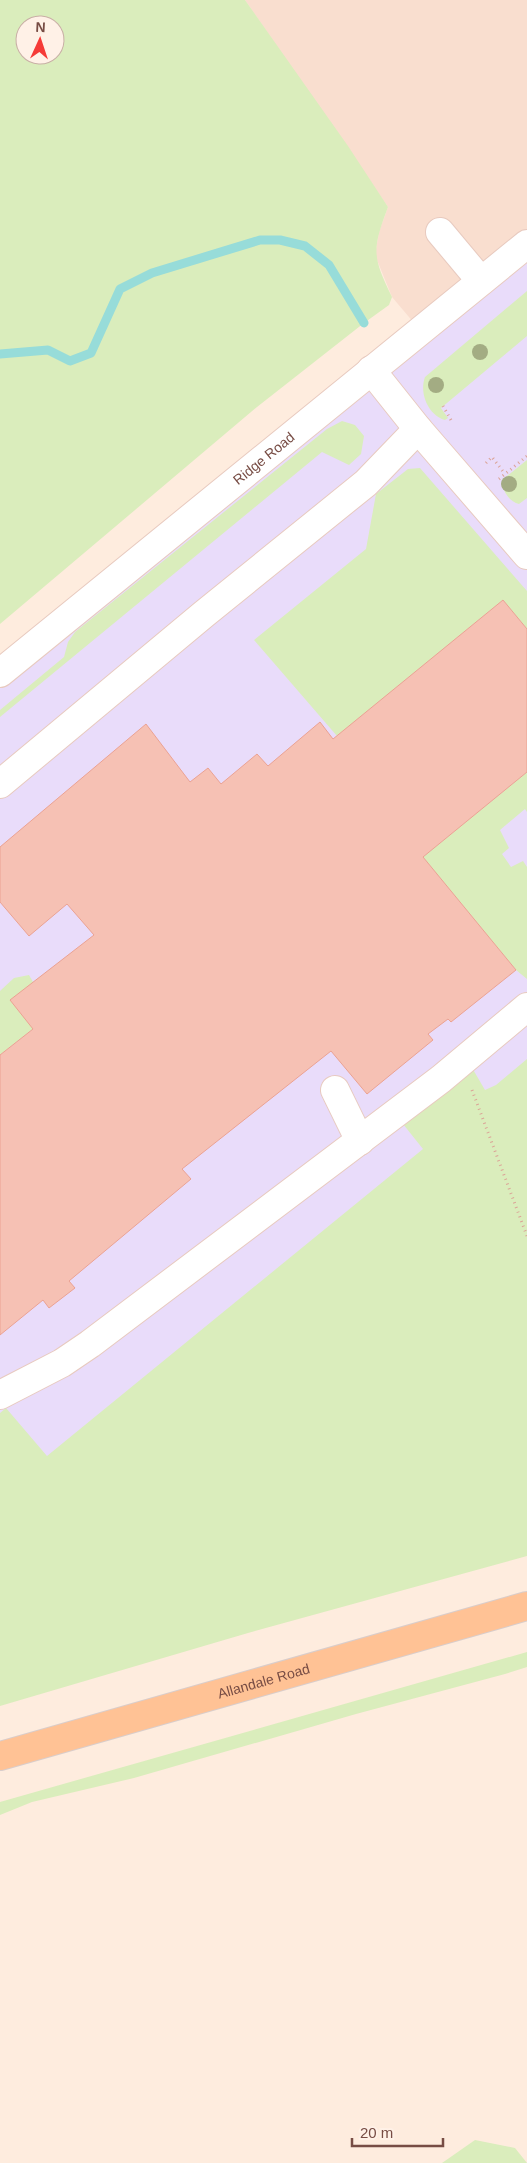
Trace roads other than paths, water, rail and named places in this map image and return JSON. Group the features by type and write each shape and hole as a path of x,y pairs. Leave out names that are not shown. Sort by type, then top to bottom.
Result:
{"main road":[{"name":"Allandale Road","path":"0,1756 527,1606"}],"street":[{"path":"440,232 481,281"},
{"name":"Ridge Road","path":"0,673 527,244"},
{"path":"371,370 418,429 523,543"},
{"path":"0,784 204,614 366,483 418,429"},
{"path":"0,1395 62,1363 90,1344 360,1140 527,1008"},
{"path":"335,1090 360,1140"}],"waterway":[{"path":"0,354 48,350 70,361 91,353 120,289 152,273 260,240 280,240 305,246 329,265 364,323"}]}
